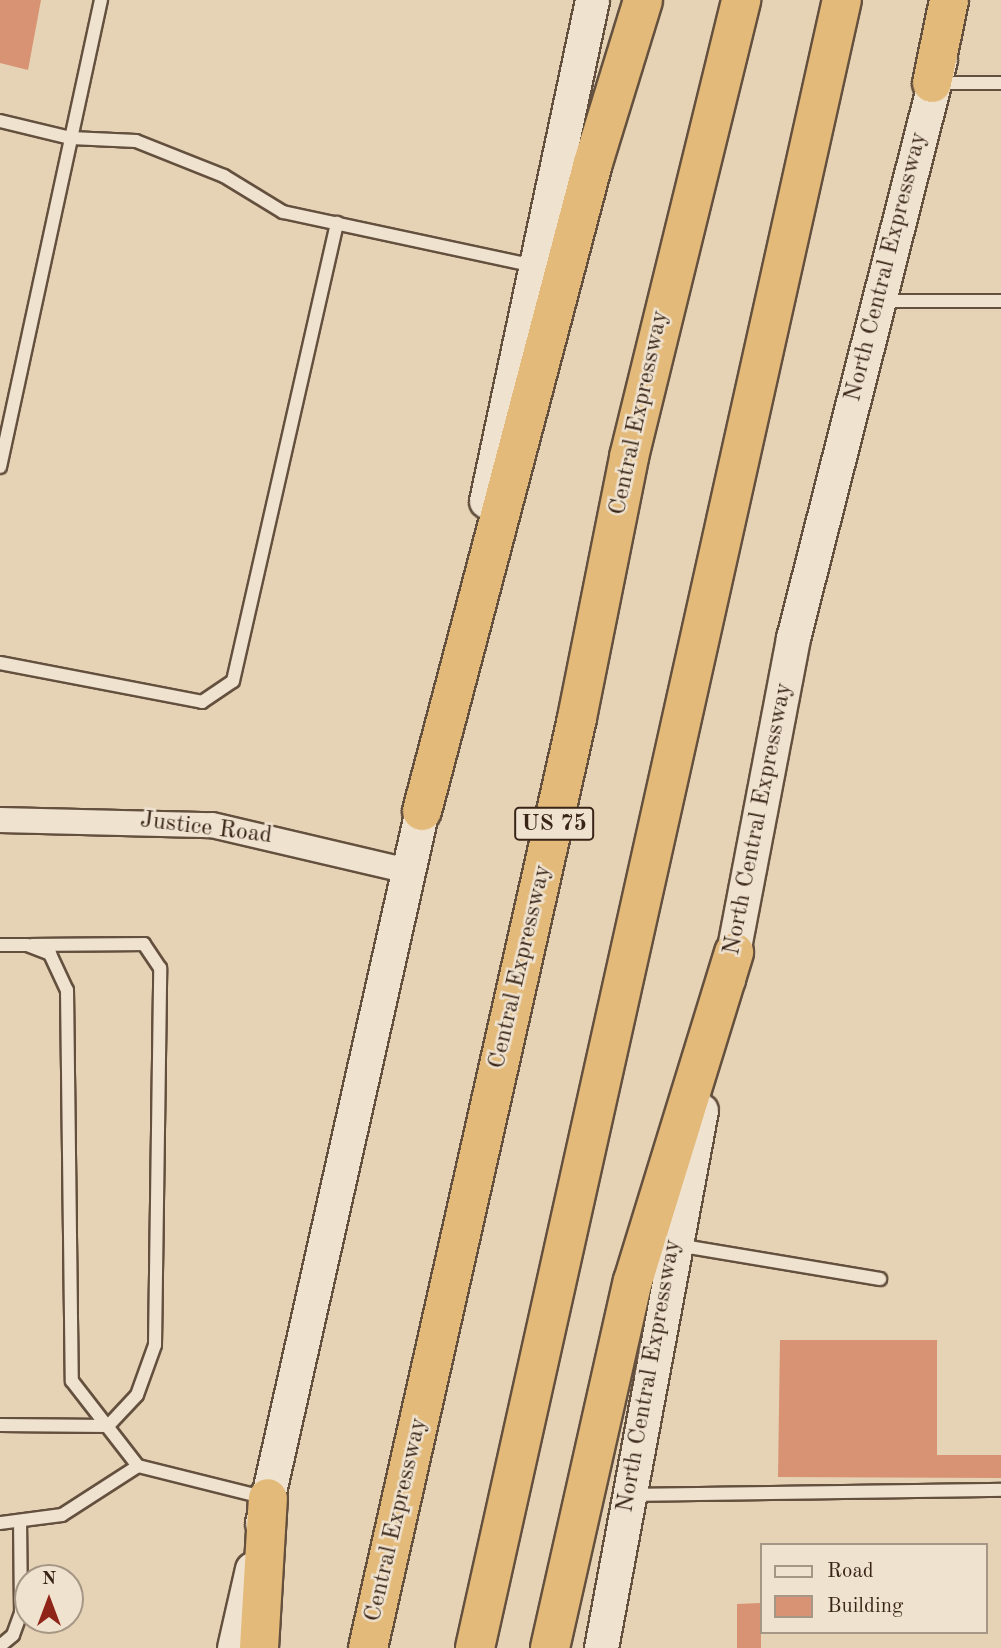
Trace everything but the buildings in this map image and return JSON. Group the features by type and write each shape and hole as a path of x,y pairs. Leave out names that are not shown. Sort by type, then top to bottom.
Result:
{"highway":[{"path":"422,811 593,163 643,0"},
{"name":"Central Expressway","path":"368,1648 578,718 629,457 741,0"},
{"path":"475,1648 842,0"},
{"path":"932,83 948,0"},
{"path":"550,1648 633,1281 734,952"},
{"path":"259,1648 268,1498"}],"main road":[{"path":"234,1648 422,811 592,0"},
{"name":"North Central Expressway","path":"601,1648 673,1245 734,952 793,638 880,301 932,83 959,0"}],"street":[{"name":"Justice Road","path":"0,820 212,825 408,871"}],"lane":[{"path":"0,467 102,0"},
{"path":"932,83 1001,83"},
{"path":"0,121 71,138 136,141 224,176 283,212 535,266"},
{"path":"0,663 202,702 233,681 337,223"},
{"path":"880,301 1001,301"},
{"path":"0,810 0,820"},
{"path":"0,945 144,944 160,968 155,1345 137,1395 108,1426 0,1425"},
{"path":"27,945 50,954 67,990 72,1381 138,1466 268,1498"},
{"path":"673,1245 880,1279"},
{"path":"0,1522 20,1523 62,1515 138,1466"},
{"path":"628,1495 1001,1490"},
{"path":"0,1646 13,1635 22,1613 20,1523"}]}
